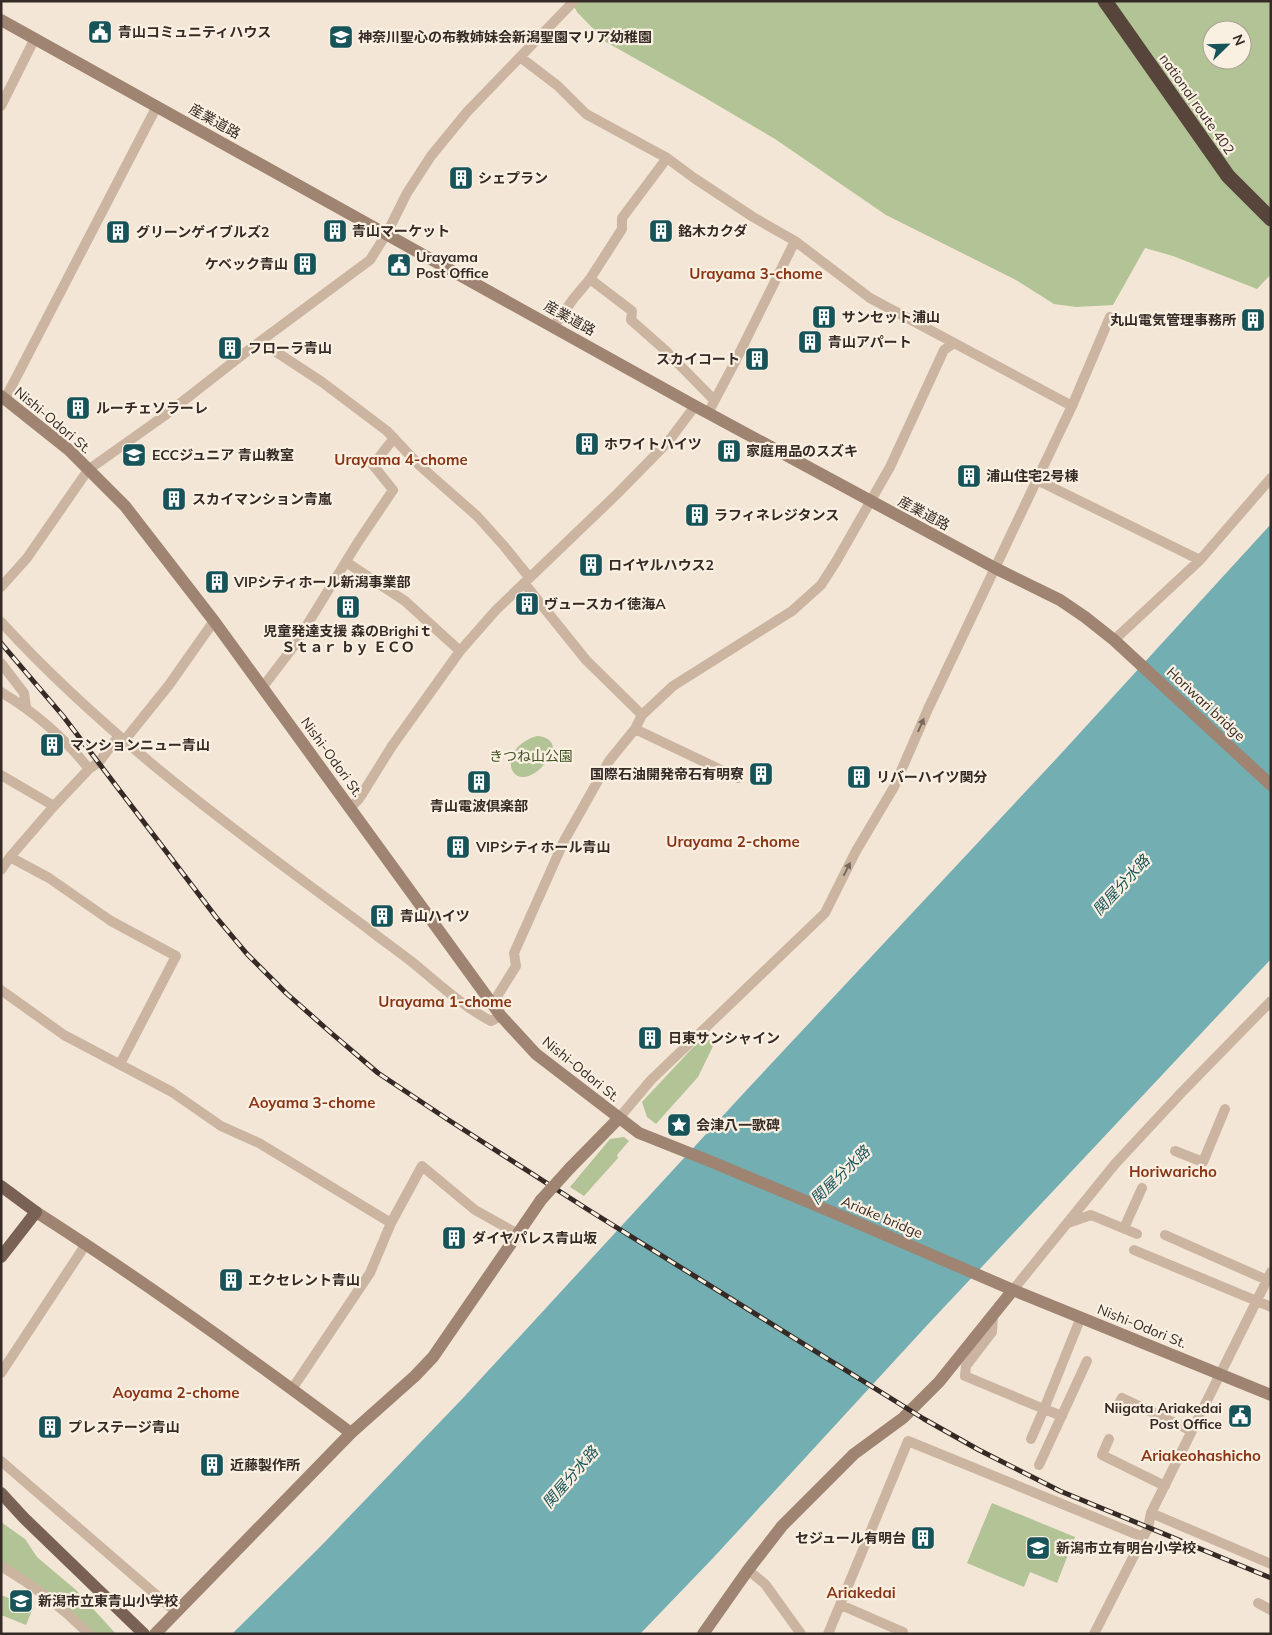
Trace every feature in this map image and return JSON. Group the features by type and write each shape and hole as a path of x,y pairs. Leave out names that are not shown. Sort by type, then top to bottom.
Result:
{"highway":[{"name":"national route 402","path":"1106,1 1228,176 1271,219"}],"main road":[{"path":"1,1186 33,1209"},
{"path":"1,1244 33,1209"},
{"path":"1,1257 33,1209"},
{"path":"1,1493 24,1518 144,1634"},
{"path":"1,1501 24,1518"}],"street":[{"path":"1,587 27,558 88,470 164,416 370,260 387,233 406,193 431,156 467,112 574,1"},
{"name":"産業道路","path":"1,20 695,406 995,568 1060,600 1117,643"},
{"path":"1,106 35,38"},
{"path":"520,57 558,86 586,114 667,158 753,217 795,241 870,298 1072,406"},
{"path":"3,398 157,106"},
{"path":"554,326 590,279 622,229 622,218 667,158"},
{"path":"708,412 795,241"},
{"path":"590,279 632,311 631,320 665,350 714,400"},
{"path":"155,1634 351,1433 415,1376 433,1357 541,1200 619,1118 651,1080 825,913 856,851 894,787 1072,406 1110,317"},
{"path":"261,342 337,393 387,431 419,465 477,516 504,546 526,580 586,660 642,715"},
{"path":"493,1003 516,966 514,953 564,841 609,761 634,729 642,715 672,686 792,611 820,585 838,560 890,466 944,350 954,343"},
{"name":"Nishi-Odori St.","path":"3,398 70,450 125,506 214,621 501,1016 536,1054 639,1133"},
{"path":"350,808 359,799 392,746 460,650 526,580 617,494 668,442 695,406"},
{"path":"262,688 294,646 393,490 373,465 394,438"},
{"path":"1117,643 1200,560 1271,478"},
{"path":"1037,480 1200,560"},
{"path":"346,562 405,601 460,650"},
{"path":"120,1064 176,956 111,921 49,878 4,864 88,769 99,762 169,685 214,621"},
{"path":"1,622 26,649 121,739 285,868 412,962 478,1014 491,1021 501,1016"},
{"name":"Horiwari bridge","path":"1117,643 1271,785"},
{"path":"1,663 24,693 26,707"},
{"path":"1,692 26,707 62,737 88,769"},
{"path":"634,729 738,778"},
{"path":"1,775 54,806"},
{"path":"1,990 64,1036 172,1092 221,1126 259,1143 391,1222"},
{"path":"703,1634 782,1526 848,1461 902,1418 939,1382 993,1316 1008,1288 1067,1223 1115,1164 1271,1001"},
{"path":"1176,1152 1203,1162 1225,1109"},
{"name":"Ariake bridge","path":"639,1133 740,1173 1008,1288"},
{"path":"292,1389 370,1273 391,1222 422,1166 475,1210 518,1234"},
{"path":"1124,1228 1142,1188"},
{"path":"33,1209 113,1261 351,1433"},
{"path":"1067,1223 1091,1215 1137,1234"},
{"path":"1094,1634 1148,1528 1151,1513 1269,1276 1165,1235"},
{"path":"1,1373 86,1244"},
{"path":"1134,1250 1271,1308"},
{"name":"Nishi-Odori St.","path":"1008,1288 1271,1395"},
{"path":"993,1316 992,1332 966,1366 965,1376 1062,1416"},
{"path":"1031,1439 1081,1317"},
{"path":"1039,1465 1087,1361"},
{"path":"1118,1405 1122,1398 1192,1431"},
{"path":"1109,1439 1102,1455 1165,1486"},
{"path":"828,1634 908,1441 1143,1537"},
{"path":"1,1462 176,1612"},
{"path":"1151,1513 1271,1564"},
{"path":"1,1566 46,1596 89,1634"},
{"path":"748,1570 764,1584 801,1634"},
{"path":"1258,1602 1271,1610"},
{"path":"841,1605 903,1632 902,1634"}],"green space":[{"path":"571,1 1271,1 1271,274 1257,289 1173,256 1145,248 1113,305 1076,307 1054,304 1016,280 886,215 775,139 606,42 577,12"},
{"name":"きつね山公園","path":"537,736 550,741 553,748 547,761 541,768 530,775 521,777 515,774 511,767 511,759 515,750 524,742"},
{"path":"717,1038 698,1077 656,1124 647,1117 642,1102 697,1043"},
{"path":"624,1137 629,1141 617,1155 618,1158 584,1196 570,1187 610,1139"},
{"path":"992,1503 1075,1537 1057,1583 1030,1572 1024,1587 967,1563"},
{"path":"1,1522 25,1539 37,1557 76,1590 116,1634 92,1634 1,1564"},
{"path":"1,1595 33,1608 26,1625 1,1615"}],"water":[{"name":"関屋分水路","path":"1271,524 1271,959 931,1321 714,1557 640,1634 232,1634 319,1548 464,1397 742,1095 1057,758"}],"railway":[{"path":"1,643 63,716 216,917 247,954 286,993 378,1073 587,1209 924,1419 979,1450 1060,1491 1271,1578"}],"place":[{"name":"青山コミュニティハウス","path":"100,32"},
{"name":"神奈川聖心の布教姉妹会新潟聖園マリア幼稚園","path":"341,37"},
{"name":"シェプラン","path":"461,178"},
{"name":"青山マーケット","path":"335,231"},
{"name":"銘木カクダ","path":"661,231"},
{"name":"グリーンゲイブルズ2","path":"118,232"},
{"name":"ケベック青山","path":"305,264"},
{"name":"Urayama Post Office","path":"399,265"},
{"name":"サンセット浦山","path":"824,317"},
{"name":"丸山電気管理事務所","path":"1253,320"},
{"name":"青山アパート","path":"810,342"},
{"name":"フローラ青山","path":"230,348"},
{"name":"スカイコート","path":"757,359"},
{"name":"ルーチェソラーレ","path":"78,408"},
{"name":"ホワイトハイツ","path":"587,444"},
{"name":"家庭用品のスズキ","path":"729,451"},
{"name":"ECCジュニア 青山教室","path":"134,455"},
{"name":"浦山住宅2号棟","path":"969,476"},
{"name":"スカイマンション青嵐","path":"174,499"},
{"name":"ラフィネレジタンス","path":"697,515"},
{"name":"ロイヤルハウス2","path":"591,565"},
{"name":"VIPシティホール新潟事業部","path":"217,582"},
{"name":"ヴュースカイ徳海A","path":"527,604"},
{"name":"児童発達支援 森のBrighiｔ Ｓｔａｒ ｂｙ ＥＣＯ","path":"348,607"},
{"name":"マンションニュー青山","path":"52,745"},
{"name":"国際石油開発帝石有明寮","path":"761,774"},
{"name":"リバーハイツ関分","path":"859,777"},
{"name":"青山電波倶楽部","path":"479,782"},
{"name":"VIPシティホール青山","path":"458,847"},
{"name":"青山ハイツ","path":"382,916"},
{"name":"日東サンシャイン","path":"650,1038"},
{"name":"会津八一歌碑","path":"679,1125"},
{"name":"ダイヤパレス青山坂","path":"454,1238"},
{"name":"エクセレント青山","path":"231,1280"},
{"name":"Niigata Ariakedai Post Office","path":"1240,1416"},
{"name":"プレステージ青山","path":"50,1427"},
{"name":"近藤製作所","path":"212,1465"},
{"name":"セジュール有明台","path":"923,1538"},
{"name":"新潟市立有明台小学校","path":"1038,1548"},
{"name":"新潟市立東青山小学校","path":"21,1601"}],"district":[{"name":"Urayama 3-chome","path":"756,273"},
{"name":"Urayama 4-chome","path":"401,459"},
{"name":"Urayama 2-chome","path":"733,841"},
{"name":"Urayama 1-chome","path":"445,1001"},
{"name":"Aoyama 3-chome","path":"312,1102"},
{"name":"Horiwaricho","path":"1173,1171"},
{"name":"Aoyama 2-chome","path":"176,1392"},
{"name":"Ariakeohashicho","path":"1201,1455"},
{"name":"Ariakedai","path":"861,1592"}]}
